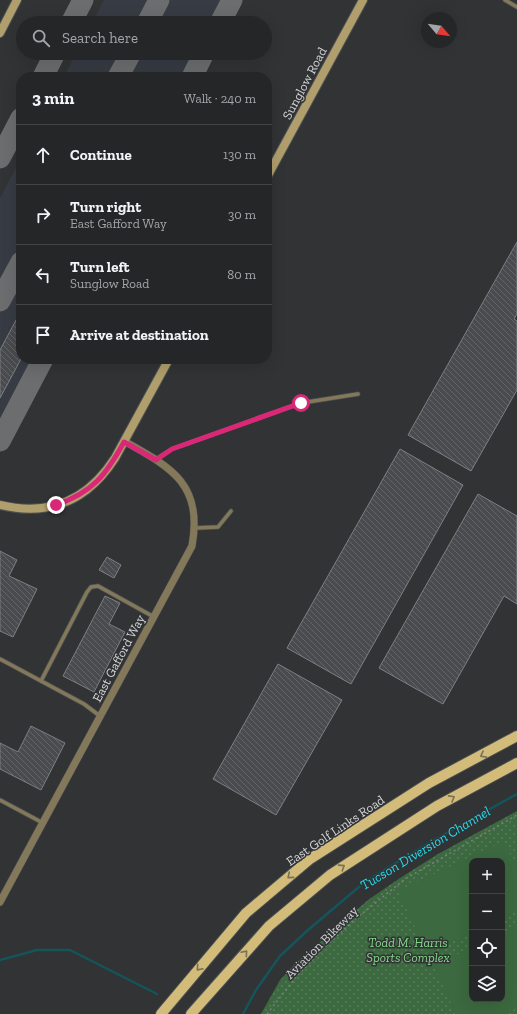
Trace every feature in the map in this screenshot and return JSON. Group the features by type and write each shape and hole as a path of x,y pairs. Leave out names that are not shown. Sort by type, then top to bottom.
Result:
{"main road":[{"name":"East Golf Links Road","path":"161,1014 246,913 310,859 429,784 517,736"},
{"path":"191,1014 269,926 330,875 437,806 517,763"}],"street":[{"path":"0,33 17,0"},
{"name":"Sunglow Road","path":"272,168 363,0"},
{"path":"0,505 34,508 56,505 71,500 96,483 107,471 166,364"},
{"name":"East Gafford Way","path":"0,902 192,546 195,528 195,515 188,492 174,473 156,460 124,442"}],"lane":[{"path":"504,0 517,7"},
{"path":"156,460 172,449 301,403 358,394"},
{"path":"195,528 218,527 231,511"},
{"path":"41,681 87,592 92,587 98,586 154,617"},
{"path":"0,659 84,704 100,716"},
{"path":"0,800 43,823"}],"path":[{"name":"Aviation Bikeway","path":"267,1014 296,977 323,949 353,921 393,889 417,872 517,815"}],"shaded area":[{"path":"104,0 220,0 212,16 96,16"},
{"path":"72,60 189,60 183,72 66,72"},
{"path":"16,168 16,364 30,364 0,422 0,198"}],"green space":[{"name":"Todd M. Harris Sports Complex","path":"517,811 517,1014 261,1014 280,980 297,962 368,900 438,854"},
{"path":"504,841 517,870 517,911 505,917 505,858 469,858 469,933 427,953 398,891"},
{"path":"517,926 517,1008 504,1014 456,1014 434,966 469,948 469,1002 505,1002 505,932"}],"building":[{"path":"517,242 517,314 514,319 517,321 517,390 471,471 408,435"},
{"path":"16,320 16,364 18,364 0,398 0,350"},
{"path":"400,449 463,485 351,684 287,648"},
{"path":"478,494 517,516 517,604 504,596 443,704 379,668"},
{"path":"0,551 17,560 9,576 37,589 13,637 0,631"},
{"path":"107,557 121,565 114,578 99,570"},
{"path":"105,596 120,603 109,624 125,632 94,692 63,676"},
{"path":"278,664 342,700 276,815 213,779"},
{"path":"31,726 65,743 41,790 0,769 0,743 18,752"}],"waterway":[{"name":"Tucson Diversion Channel","path":"243,1014 256,990 280,956 366,881 434,840 517,794"},
{"path":"0,960 37,950 70,950 157,994"}],"taxiway":[{"path":"75,16 83,0"},
{"path":"151,16 159,0"},
{"path":"224,16 232,0"},
{"path":"46,72 52,60"},
{"path":"121,72 127,60"},
{"path":"194,72 200,60"},
{"path":"0,158 16,128"},
{"path":"0,301 16,271"},
{"path":"0,441 40,364"}],"route":[{"path":"56,505 71,500 96,483 107,471 124,442 156,460 172,449 301,403"}]}
